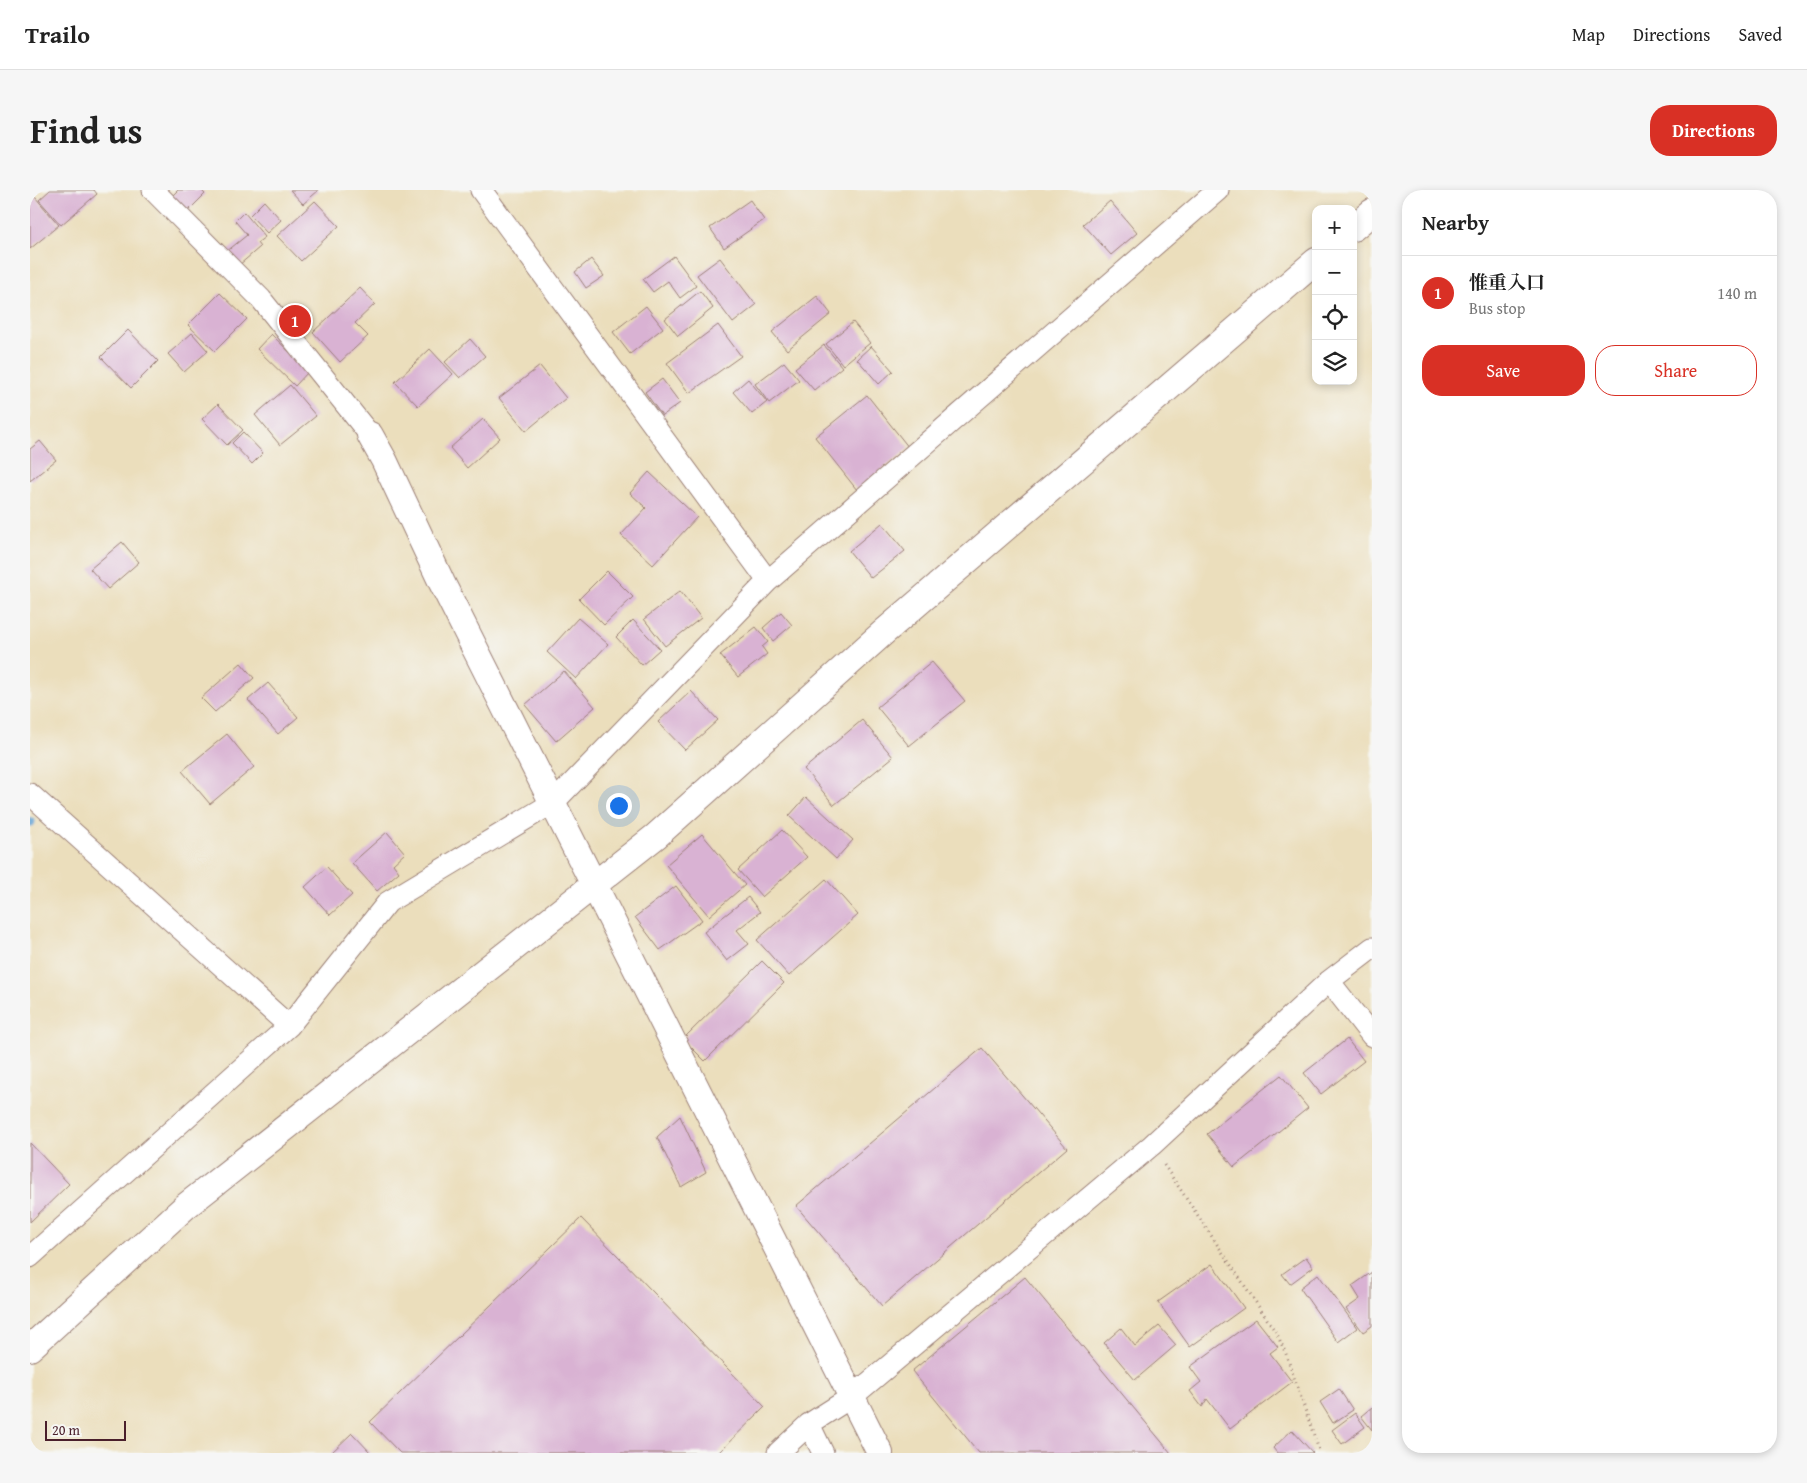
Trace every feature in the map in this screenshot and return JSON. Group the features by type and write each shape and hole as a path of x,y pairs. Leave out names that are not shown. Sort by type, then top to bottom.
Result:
{"street":[{"path":"153,190 261,299 370,435 442,583 554,802 880,1453"},
{"path":"481,190 768,580"},
{"path":"30,1257 289,1026 388,902 554,802 768,580 1218,190"},
{"path":"1357,225 1372,212"},
{"path":"30,1348 186,1206 656,836 884,632 1312,264"},
{"path":"30,794 289,1026"},
{"path":"778,1453 808,1424 853,1396 1152,1145 1330,981 1372,948"},
{"path":"1330,981 1372,1036"},
{"path":"808,1424 823,1453"}],"path":[{"path":"1152,1145 1179,1191 1277,1334 1286,1354 1320,1453"}],"building":[{"path":"50,190 94,190 97,194 61,225 39,200"},
{"path":"178,190 201,190 205,194 185,214 170,198"},
{"path":"290,190 319,190 303,204"},
{"path":"35,197 59,225 30,249 30,201"},
{"path":"750,200 764,220 724,248 710,228"},
{"path":"264,201 281,220 267,233 250,215"},
{"path":"315,201 339,226 301,261 277,236"},
{"path":"1110,201 1137,233 1111,255 1083,224"},
{"path":"244,212 265,237 257,243 260,247 238,266 226,252 247,235 235,221"},
{"path":"674,256 696,286 680,298 668,281 653,292 643,279"},
{"path":"720,258 756,305 733,323 697,275"},
{"path":"591,259 604,276 586,288 575,272"},
{"path":"360,288 375,304 355,323 368,336 340,362 313,332"},
{"path":"700,291 713,308 678,336 665,319"},
{"path":"220,293 247,319 215,351 188,325"},
{"path":"817,296 831,314 787,350 772,332"},
{"path":"646,306 663,328 630,354 613,332"},
{"path":"853,322 870,343 843,365 826,344"},
{"path":"718,325 741,356 689,393 667,363"},
{"path":"128,330 158,361 131,388 101,357"},
{"path":"192,333 208,351 184,372 168,354"},
{"path":"271,334 309,371 295,386 257,349"},
{"path":"470,339 485,356 460,378 445,362"},
{"path":"824,345 842,367 814,390 795,368"},
{"path":"871,346 893,371 879,384 857,359"},
{"path":"430,349 453,374 418,406 395,382"},
{"path":"784,362 799,380 769,403 755,384"},
{"path":"540,366 566,398 526,431 499,398"},
{"path":"662,379 680,403 662,416 645,392"},
{"path":"748,379 767,402 752,414 733,392"},
{"path":"290,385 316,416 280,445 255,415"},
{"path":"867,395 909,448 857,490 815,437"},
{"path":"218,404 243,430 227,445 202,419"},
{"path":"483,419 500,438 467,468 450,448"},
{"path":"243,432 263,453 252,464 232,443"},
{"path":"40,441 56,460 30,481 30,449"},
{"path":"649,472 697,517 653,565 621,535 646,508 630,493"},
{"path":"882,523 905,551 871,578 849,551"},
{"path":"122,542 139,562 108,589 90,569"},
{"path":"607,571 633,597 604,625 579,599"},
{"path":"680,591 701,618 665,646 644,619"},
{"path":"781,612 792,625 773,641 763,628"},
{"path":"578,618 608,644 576,679 547,652"},
{"path":"633,620 660,649 642,665 616,637"},
{"path":"756,627 768,642 762,647 767,654 738,677 720,655"},
{"path":"932,662 965,701 909,746 877,707"},
{"path":"241,663 254,678 215,712 201,698"},
{"path":"564,671 595,707 556,741 525,705"},
{"path":"268,683 298,717 278,734 248,700"},
{"path":"691,691 718,720 685,750 658,722"},
{"path":"862,720 893,757 834,805 804,769"},
{"path":"227,734 254,767 210,804 182,771"},
{"path":"806,797 853,840 836,859 789,816"},
{"path":"782,830 807,857 762,897 738,870"},
{"path":"387,832 405,853 393,864 399,872 377,891 352,863"},
{"path":"702,834 745,885 709,916 666,865"},
{"path":"327,867 352,895 330,915 305,887"},
{"path":"826,879 858,915 789,976 757,940"},
{"path":"676,886 702,920 660,950 635,917"},
{"path":"748,897 760,912 737,930 749,944 727,961 704,932"},
{"path":"762,961 784,983 705,1061 683,1039"},
{"path":"1347,1039 1364,1061 1321,1094 1304,1073"},
{"path":"982,1048 1067,1148 882,1306 796,1206"},
{"path":"1281,1075 1308,1108 1234,1167 1207,1134"},
{"path":"680,1116 706,1172 681,1187 657,1137"},
{"path":"30,1143 69,1184 30,1222"},
{"path":"581,1218 765,1407 718,1453 400,1453 370,1422"},
{"path":"1306,1257 1313,1267 1290,1284 1282,1274"},
{"path":"1212,1264 1244,1308 1190,1347 1158,1302"},
{"path":"1372,1272 1372,1326 1363,1332 1346,1309 1360,1299 1352,1286"},
{"path":"1318,1274 1357,1328 1338,1342 1300,1288"},
{"path":"1025,1277 1171,1453 979,1453 912,1371"},
{"path":"1256,1319 1278,1347 1270,1353 1292,1382 1230,1429 1207,1399 1202,1407 1190,1391 1201,1382 1190,1367"},
{"path":"1159,1326 1176,1345 1135,1380 1104,1343 1121,1328 1135,1346"},
{"path":"1339,1389 1353,1410 1333,1423 1320,1402"},
{"path":"1372,1407 1372,1430 1361,1416"},
{"path":"1355,1413 1365,1427 1342,1444 1332,1430"},
{"path":"1292,1430 1313,1453 1277,1453 1273,1448"},
{"path":"352,1433 371,1453 331,1453"}],"place":[{"name":"惟重入口","path":"295,321"}]}
